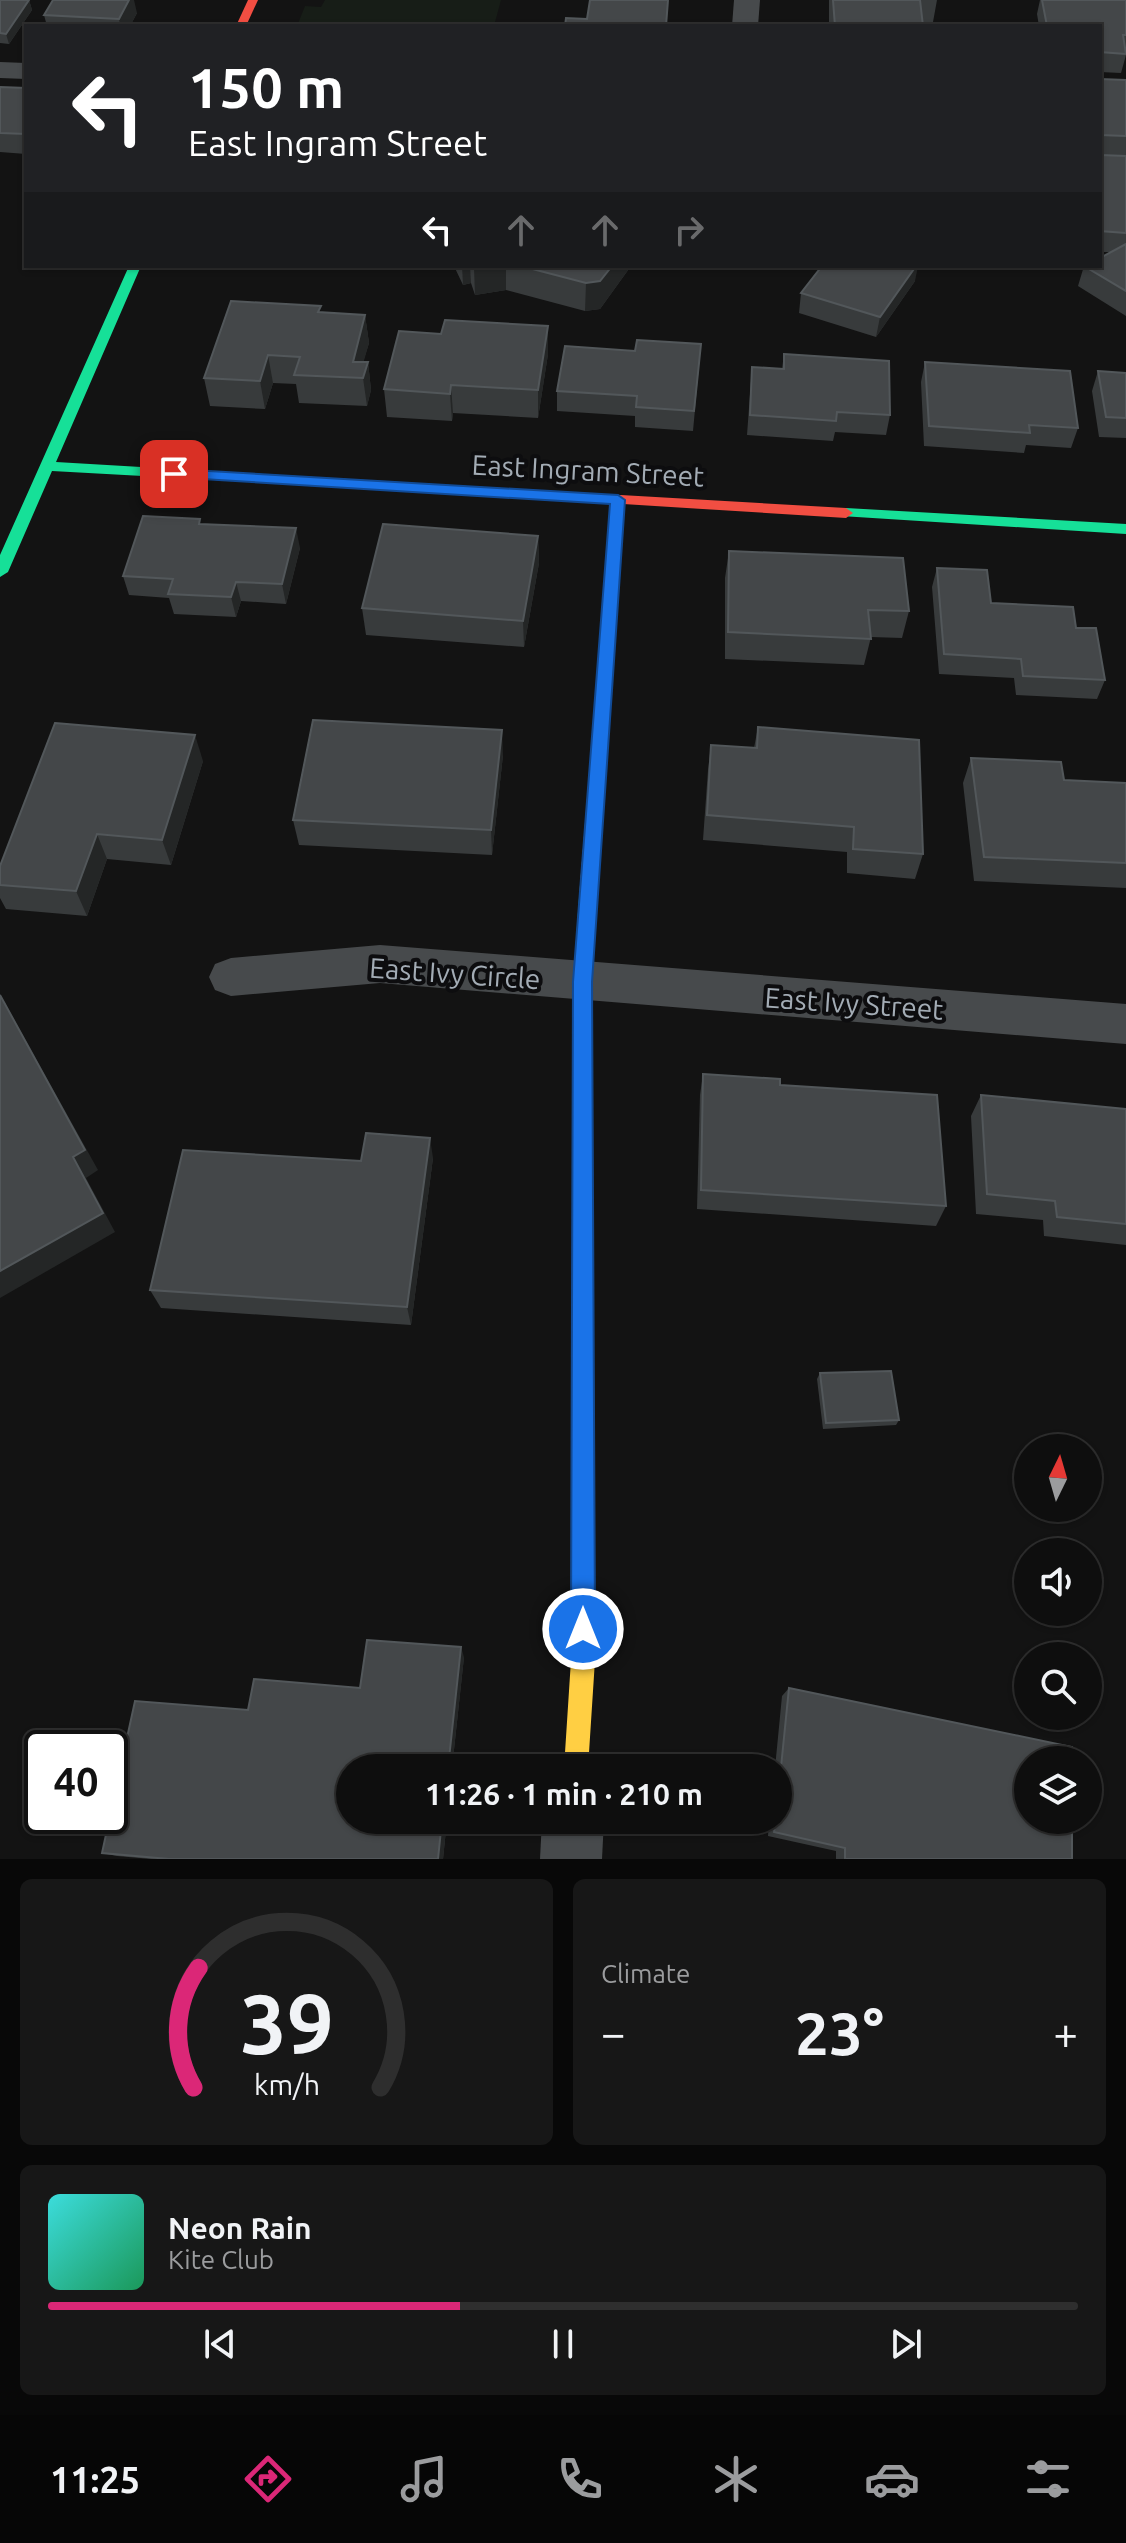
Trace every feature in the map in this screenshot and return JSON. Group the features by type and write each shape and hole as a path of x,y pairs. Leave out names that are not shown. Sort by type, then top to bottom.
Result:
{"street":[{"path":"242,24 253,0"},
{"path":"745,24 747,0"},
{"path":"0,70 24,71"},
{"path":"0,572 134,268"},
{"name":"East Ingram Street","path":"47,466 1126,529"},
{"path":"577,1754 583,1660 582,982 618,500"},
{"name":"East Ivy Circle","path":"231,977 380,964 582,982"},
{"name":"East Ivy Street","path":"582,982 1126,1024"},
{"path":"571,1859 572,1834"}],"shaded area":[{"path":"325,0 501,0 495,24 298,24 305,6 321,7"}],"building":[{"path":"0,0 29,0 6,34 0,33"},
{"path":"53,0 129,0 119,19 44,15"},
{"path":"590,0 668,0 666,24 565,24 566,18 587,19"},
{"path":"833,0 920,0 923,24 835,24"},
{"path":"1042,0 1126,0 1126,35 1123,35 1126,54 1102,52 1102,24 1047,24"},
{"path":"1102,79 1126,80 1126,136 1102,135"},
{"path":"0,87 24,88 24,134 0,133"},
{"path":"1102,155 1126,156 1126,233 1102,231"},
{"path":"1126,244 1126,291 1087,268 1102,268 1102,257"},
{"path":"529,268 610,268 600,281 586,283"},
{"path":"820,268 915,268 880,317 801,293"},
{"path":"231,301 321,306 318,312 365,315 353,362 368,362 363,378 294,375 300,357 268,355 260,381 204,378"},
{"path":"445,320 548,326 538,390 451,385 450,394 384,389 399,331 441,334"},
{"path":"637,340 701,344 694,411 636,407 637,396 557,391 565,346 635,351"},
{"path":"784,354 889,361 890,415 837,412 836,421 750,415 752,367 784,369"},
{"path":"925,362 1070,371 1078,428 1029,425 1030,433 929,426"},
{"path":"1098,371 1126,373 1126,418 1106,417"},
{"path":"143,516 200,519 199,524 296,528 282,584 236,582 231,597 168,594 173,579 123,576"},
{"path":"383,524 538,536 523,621 362,608"},
{"path":"729,551 903,558 909,611 868,610 871,639 728,632"},
{"path":"937,568 987,570 991,603 1073,607 1076,628 1096,628 1105,680 1023,676 1021,659 944,654"},
{"path":"313,720 502,730 491,830 293,820"},
{"path":"55,723 195,735 162,840 97,834 76,891 0,885 0,866"},
{"path":"758,727 919,740 923,854 853,849 854,827 707,815 711,745 757,748"},
{"path":"971,758 1061,762 1064,780 1126,783 1126,863 984,857"},
{"path":"0,995 85,1150 73,1157 103,1213 0,1271"},
{"path":"703,1074 780,1079 780,1085 937,1095 946,1206 701,1190"},
{"path":"981,1095 1126,1109 1126,1224 1057,1217 1055,1201 987,1194"},
{"path":"366,1133 430,1138 407,1307 150,1290 183,1150 361,1161"},
{"path":"891,1371 899,1420 826,1423 820,1373"},
{"path":"367,1640 461,1647 450,1754 336,1754 336,1834 441,1834 438,1859 169,1859 102,1853 106,1834 128,1834 128,1733 135,1701 248,1710 254,1679 360,1688"},
{"path":"789,1688 1067,1746 1014,1746 1014,1834 1072,1834 1072,1859 845,1859 845,1848 783,1834 792,1834 792,1754 782,1754"}],"traffic: fast":[{"path":"0,572 134,268"},
{"path":"47,466 484,492"},
{"path":"846,513 1126,529"},
{"path":"583,1364 582,982 588,898"}],"traffic: slow":[{"path":"588,898 618,500"},
{"path":"577,1754 583,1660 583,1364"}],"traffic: jam":[{"path":"242,24 253,0"},
{"path":"484,492 846,513"}],"route":[{"path":"174,474 618,500 582,982 583,1629"}]}
